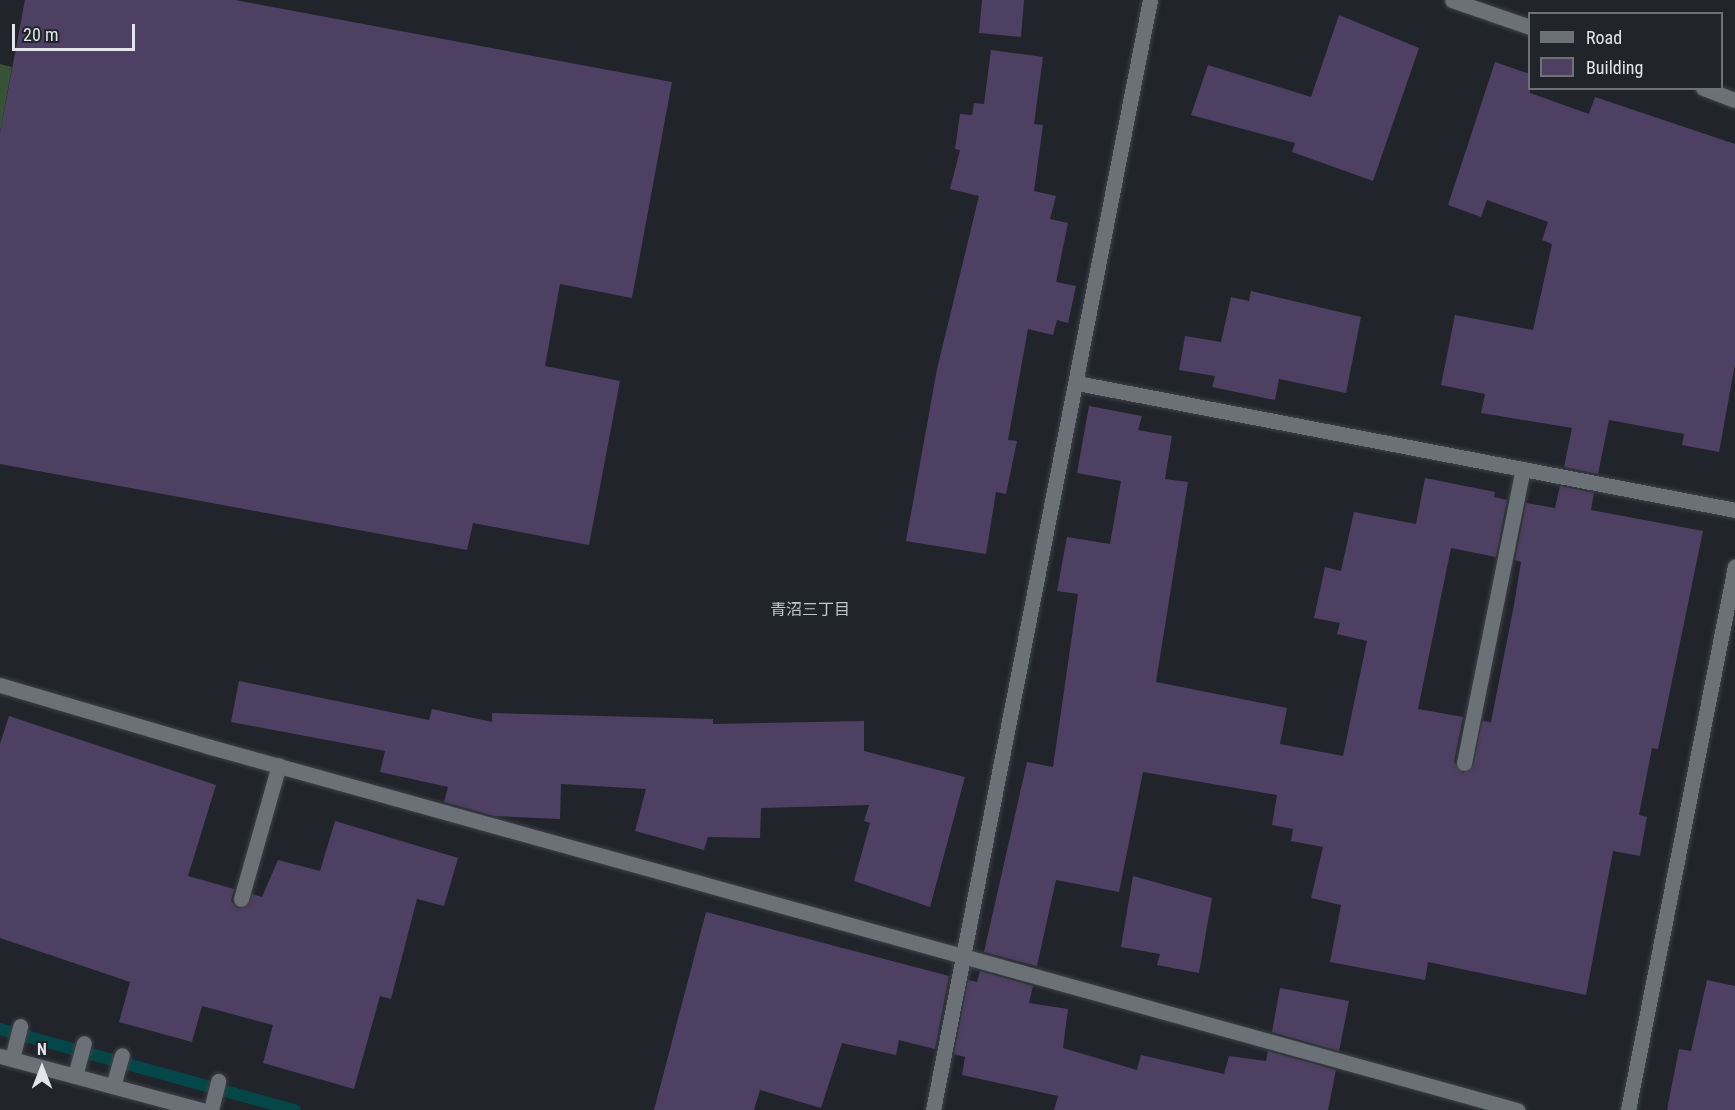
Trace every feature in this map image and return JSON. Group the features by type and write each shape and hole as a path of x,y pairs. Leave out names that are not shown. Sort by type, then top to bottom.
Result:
{"street":[{"path":"933,1110 1077,383 1150,0"},
{"path":"1452,0 1528,26"},
{"path":"1708,90 1735,100"},
{"path":"1077,383 1735,510"},
{"path":"1464,763 1523,469"},
{"path":"1628,1110 1735,566"},
{"path":"0,685 207,746 963,960 1517,1110"},
{"path":"241,899 279,765"},
{"path":"20,1026 16,1043 6,1057 77,1068 113,1086 201,1110"},
{"path":"77,1068 84,1043"},
{"path":"113,1086 120,1063"},
{"path":"213,1103 218,1081"}],"green space":[{"path":"0,64 12,67 0,133"}],"building":[{"path":"25,0 235,0 672,82 632,298 560,284 545,366 620,381 589,545 473,523 467,550 0,464 0,133"},
{"path":"982,0 1024,0 1021,37 979,33"},
{"path":"1339,15 1419,48 1373,181 1292,152 1295,143 1191,115 1208,65 1311,97"},
{"path":"991,50 1043,57 1034,124 1043,125 1034,191 1056,196 1050,219 1068,223 1056,282 1076,286 1068,323 1057,320 1053,335 1028,329 1008,440 1017,441 1006,494 996,492 986,554 906,541 937,369 979,196 950,189 960,150 955,149 960,114 972,115 974,103 984,104"},
{"path":"1495,62 1528,73 1530,93 1589,114 1595,97 1735,144 1735,364 1719,452 1682,445 1684,434 1609,420 1598,474 1564,467 1572,428 1481,413 1485,394 1441,385 1455,315 1533,330 1552,244 1542,240 1548,222 1487,200 1481,217 1448,205"},
{"path":"1251,291 1361,317 1346,393 1279,379 1275,400 1212,387 1215,376 1179,370 1185,336 1221,342 1231,297 1249,301"},
{"path":"1089,406 1142,416 1138,430 1172,436 1165,479 1188,482 1156,682 1287,708 1280,744 1343,756 1367,641 1337,634 1340,623 1314,618 1325,567 1341,571 1354,512 1416,524 1425,478 1495,492 1494,497 1507,500 1496,557 1451,548 1418,709 1463,717 1454,762 1463,773 1473,765 1482,721 1491,722 1521,562 1515,560 1526,503 1555,508 1560,486 1594,493 1591,510 1703,531 1658,749 1652,748 1639,815 1647,817 1640,856 1613,851 1586,995 1428,962 1425,980 1330,962 1341,905 1311,898 1323,847 1291,841 1293,829 1272,825 1277,795 1143,772 1119,892 1056,880 1037,966 984,952 1027,762 1053,767 1078,594 1057,591 1067,537 1110,544 1121,481 1077,473"},
{"path":"239,681 429,720 432,709 492,722 492,713 713,719 713,724 864,721 864,751 965,777 930,907 854,881 870,823 864,821 869,805 761,808 760,838 708,837 704,850 635,831 646,789 561,784 560,819 494,816 444,802 448,787 380,772 385,751 231,722"},
{"path":"9,716 216,785 188,876 234,889 231,901 238,908 247,906 252,894 262,897 278,860 320,871 335,821 458,858 444,906 417,899 391,999 380,996 354,1089 263,1063 273,1025 202,1006 192,1042 119,1022 130,982 0,938 0,744"},
{"path":"1133,876 1212,898 1199,973 1157,965 1160,954 1121,947"},
{"path":"706,912 949,976 935,1049 899,1040 896,1055 842,1043 821,1108 760,1090 754,1110 654,1110"},
{"path":"980,971 1033,986 1029,1003 1068,1009 1063,1048 1137,1070 1141,1055 1224,1074 1229,1056 1266,1061 1268,1051 1336,1070 1328,1110 1054,1110 1058,1096 962,1075 965,1057 954,1054 968,980 977,982"},
{"path":"1707,980 1735,986 1735,1110 1667,1110 1679,1049 1691,1051"},
{"path":"1280,988 1349,1001 1339,1051 1272,1032"}],"waterway":[{"path":"0,1029 295,1110"}],"district":[{"name":"青沼三丁目","path":"810,610"}]}
